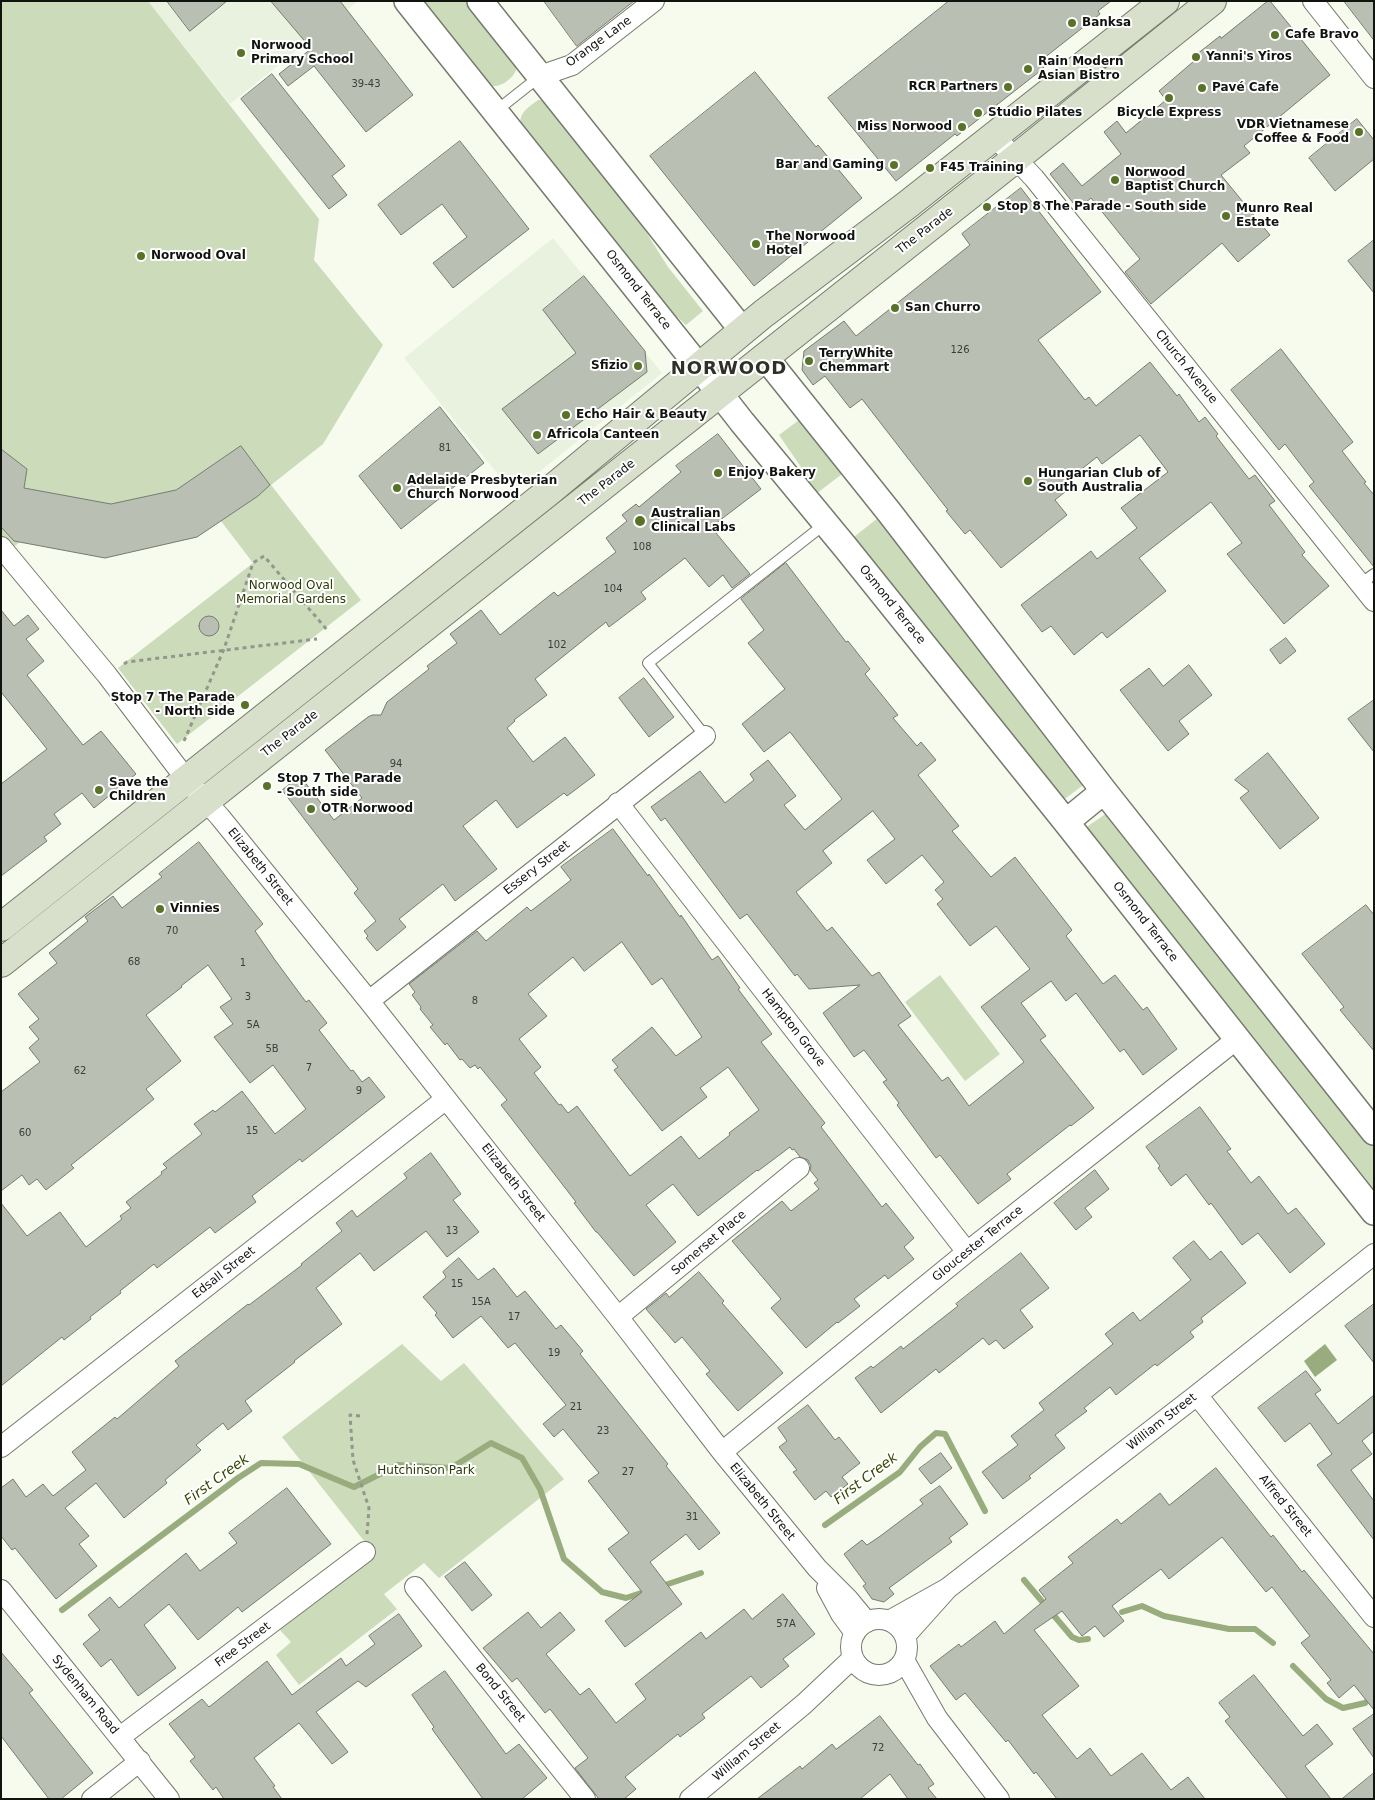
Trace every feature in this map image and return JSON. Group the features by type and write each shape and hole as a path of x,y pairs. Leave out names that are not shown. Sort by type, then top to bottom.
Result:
{"main road":[{"path":"1,927 186,778 439,580 743,331 907,205 1165,1"},
{"name":"The Parade","path":"1,962 720,394 1212,1"},
{"path":"743,331 766,357"},
{"path":"439,580 456,602"}],"street":[{"name":"Osmond Terrace","path":"407,1 720,394 1066,822 1374,1212"},
{"path":"480,1 743,331"},
{"name":"Orange Lane","path":"540,76 572,65 654,1"},
{"path":"1313,2 1373,74"},
{"name":"Church Avenue","path":"994,136 1034,178 1177,356 1367,579 1374,601"},
{"path":"766,357 889,512 1104,791 1374,1132"},
{"name":"Elizabeth Street","path":"4,557 107,676 186,778 369,1001 722,1452 816,1568 842,1614 861,1627"},
{"name":"Essery Street","path":"369,1001 705,736"},
{"path":"1066,822 1104,791"},
{"name":"Hampton Grove","path":"618,804 967,1252"},
{"name":"Gloucester Terrace","path":"722,1452 967,1252 1237,1039"},
{"name":"Edsall Street","path":"1,1447 446,1099"},
{"name":"Somerset Place","path":"618,1317 800,1168"},
{"name":"William Street","path":"889,1621 948,1588 1197,1395 1374,1254"},
{"name":"Alfred Street","path":"1197,1395 1374,1617"},
{"name":"Free Street","path":"120,1737 365,1552"},
{"name":"Bond Street","path":"415,1587 585,1799"},
{"name":"William Street","path":"905,1636 948,1588"},
{"name":"Sydenham Road","path":"4,1599 140,1761 169,1799"},
{"path":"875,1619 889,1621 899,1627 905,1636 907,1652 899,1667 889,1673 875,1675 858,1664 851,1646 861,1627 875,1619"},
{"path":"904,1660 937,1718 999,1799"},
{"name":"William Street","path":"690,1799 804,1704 858,1664"},
{"path":"889,1673 937,1718"},
{"path":"92,1799 140,1761"}],"lane":[{"path":"496,112 540,76"},
{"path":"705,736 648,663 826,523"}],"path":[{"path":"182,746 224,649 253,563 264,556 328,631"},
{"path":"118,668 127,662 317,639"},
{"path":"360,1416 350,1415 353,1460 369,1508"}],"shaded area":[{"name":"Norwood Primary School","path":"148,1 358,1 230,104"},
{"path":"553,238 662,373 513,493 404,358"},
{"path":"1325,1344 1337,1360 1315,1377 1304,1361"}],"green space":[{"name":"Norwood Oval Memorial Gardens","path":"1,1 148,1 319,219 314,260 383,345 323,444 271,485 361,600 177,744 118,668 253,563 221,521 197,537 105,558 20,542 11,549 1,536"},
{"path":"423,1 468,1 517,65 513,76 498,86 489,84"},
{"path":"538,100 543,100 624,197 668,267 703,311 686,325 661,302 521,125 520,121 523,114"},
{"path":"799,420 842,474 816,494 805,473 779,435"},
{"path":"878,518 1083,782 1082,786 1066,798 1062,799 850,540"},
{"path":"1107,813 1374,1143 1374,1200 1086,830 1088,826"},
{"path":"940,975 1000,1054 965,1081 905,1002"},
{"name":"Hutchinson Park","path":"402,1344 441,1381 464,1363 564,1479 439,1578 424,1563 384,1594 397,1609 299,1685 276,1655 291,1642 280,1630 376,1556 282,1437"}],"building":[{"path":"167,1 227,1 190,31"},
{"path":"271,1 340,1 413,95 366,132 314,66 288,86 279,74 311,49"},
{"path":"544,1 634,1 577,46"},
{"path":"949,1 1111,1 1098,11 1100,14 1039,62 1044,68 957,136 955,134 896,181 828,98"},
{"path":"1270,1 1330,75 1244,146 1250,153 1221,175 1270,235 1238,262 1222,243 1151,304 1125,272 1140,259 1091,198 1078,209 1050,174 1063,163 1082,186 1121,154 1104,132 1117,121 1126,133 1166,100 1159,91 1194,61 1192,58"},
{"path":"1344,1 1374,1 1374,40"},
{"path":"755,72 816,147 818,145 862,198 754,286 650,156"},
{"path":"272,74 345,166 332,176 347,195 329,209 241,99"},
{"path":"1357,119 1374,140 1374,159 1335,191 1309,158"},
{"path":"460,141 529,229 453,288 433,263 467,237 442,204 401,235 378,205"},
{"path":"1021,188 1101,292 1038,340 1085,400 1089,397 1096,406 1150,362 1177,396 1179,394 1199,422 1205,417 1218,434 1216,436 1249,479 1255,475 1275,501 1269,505 1305,552 1302,555 1329,586 1284,624 1227,554 1242,543 1211,502 1139,558 1166,591 1107,638 1102,632 1074,655 1051,626 1042,632 1021,605 1091,551 1097,559 1137,528 1121,508 1168,472 1140,435 1102,464 1097,457 1070,478 1075,484 1055,500 1067,515 1001,568 970,530 965,534 946,511 948,510 862,399 850,408 825,376 813,385 802,370 804,351 844,321 856,336 970,245 962,234"},
{"path":"1374,240 1374,293 1348,261"},
{"path":"584,276 645,351 647,372 538,454 502,409 576,353 543,310"},
{"path":"1281,349 1353,442 1342,451 1374,495 1374,567 1309,486 1314,482 1285,444 1279,450 1231,390"},
{"path":"440,407 484,463 401,529 359,476"},
{"path":"718,434 761,489 711,527 750,574 732,588 723,575 709,587 685,558 641,592 646,599 609,627 606,622 535,679 547,695 514,720 507,728 533,762 565,737 595,775 567,796 564,793 517,828 496,800 463,826 497,869 455,901 443,884 399,919 406,927 377,951 366,938 368,936 364,931 376,921 354,893 358,889 282,790 300,776 334,820 362,798 325,750 368,717 381,715 387,702 429,669 427,666 457,643 450,634 481,610 500,635 554,592 558,596 616,552 606,538 627,521 622,515 636,504 639,507 681,472 676,466"},
{"path":"241,446 270,485 258,496 197,537 105,558 14,541 1,527 1,449 27,469 24,488 111,504 176,490"},
{"path":"786,563 846,642 848,641 870,669 865,674 898,715 893,718 917,746 921,742 936,760 918,775 959,826 952,831 991,877 1015,857 1072,930 1066,936 1103,984 1115,975 1143,1010 1147,1007 1177,1049 1143,1075 1124,1049 1120,1052 1076,993 1066,1001 1051,981 1021,1003 1046,1036 1040,1040 1094,1108 1007,1174 1011,1179 978,1204 940,1155 936,1158 897,1105 899,1103 883,1082 887,1080 864,1050 854,1057 823,1013 860,985 809,989 797,974 795,976 747,914 740,919 665,818 661,821 651,807 700,771 725,803 754,780 750,774 768,760 796,796 784,805 805,830 842,799 790,732 764,752 742,724 785,689 748,643 764,630 741,599","holes":["873,811 895,839 867,860 886,884 922,855 944,882 935,890 943,899 937,904 970,946 996,926 1030,969 981,1007 1024,1062 969,1106 948,1077 942,1081 898,1025 911,1016 879,972 872,976 832,927 827,931 796,892 832,863 823,851"]},
{"path":"1,610 14,626 28,615 39,629 26,639 44,661 27,675 83,745 101,731 136,774 94,808 82,793 54,814 61,824 44,837 47,841 1,876 1,784 47,749 1,692"},
{"path":"209,616 216,619 219,626 216,633 209,636 202,633 199,626 202,619"},
{"path":"1286,638 1296,651 1280,664 1270,650"},
{"path":"1189,665 1212,695 1179,721 1189,734 1168,751 1120,690 1149,668 1163,686"},
{"path":"644,678 674,717 649,737 619,698"},
{"path":"1374,700 1374,752 1348,719"},
{"path":"1268,753 1319,818 1280,849 1240,798 1249,791 1235,780"},
{"path":"613,829 680,917 681,915 712,960 718,956 740,988 738,989 772,1034 761,1042 825,1123 821,1127 882,1207 886,1203 914,1238 904,1247 914,1259 888,1279 885,1275 854,1299 860,1306 806,1348 771,1308 781,1299 732,1241 782,1201 791,1211 819,1189 814,1183 818,1180 810,1170 811,1166 808,1160 800,1157 790,1147 698,1216 673,1184 646,1205 676,1242 634,1276 596,1232 574,1203 576,1202 501,1105 507,1100 480,1067 478,1069 475,1065 470,1068 462,1059 460,1060 447,1043 445,1045 430,1027 433,1025 412,995 415,992 409,984 477,931 486,941 527,907 531,911 571,880 561,867","holes":["622,942 652,985 662,978 702,1037 676,1056 652,1027 612,1060 618,1067 614,1070 662,1131 707,1097 700,1088 728,1067 759,1110 699,1159 681,1136 630,1176 577,1106 568,1113 561,1104 559,1105 534,1073 541,1067 519,1039 547,1016 528,994 573,957 584,971"]},
{"path":"199,842 263,924 255,931 275,960 306,1002 309,1000 327,1023 319,1030 351,1071 353,1070 362,1082 369,1077 385,1097 302,1162 300,1159 252,1196 256,1202 215,1233 210,1227 157,1268 154,1264 90,1317 91,1319 64,1340 62,1337 1,1386 1,1203 27,1236 60,1212 86,1247 122,1219 120,1216 131,1208 126,1202 162,1174 161,1172 167,1168 163,1164 202,1134 194,1124 213,1110 215,1112 242,1091 275,1134 306,1109 273,1065 250,1083 214,1037 233,1024 220,1007 232,999 208,965 146,1015 181,1061 146,1089 154,1099 71,1165 74,1168 46,1190 37,1179 29,1185 22,1175 1,1191 1,1092 40,1062 29,1048 39,1039 29,1027 39,1019 18,994 57,963 49,953 88,921 85,917 113,896 122,908 162,877 159,874"},
{"path":"1366,905 1374,915 1374,1051 1340,1010 1344,1007 1302,954"},
{"path":"1200,1107 1231,1149 1227,1151 1251,1183 1259,1176 1288,1214 1296,1208 1325,1244 1290,1273 1258,1233 1242,1245 1211,1203 1209,1205 1186,1174 1171,1186 1158,1168 1160,1166 1146,1147"},
{"path":"431,1153 461,1194 453,1200 479,1232 447,1257 426,1231 374,1271 360,1253 316,1288 342,1324 245,1401 252,1411 228,1430 223,1423 196,1445 201,1450 165,1480 167,1483 124,1518 96,1483 65,1508 89,1536 79,1544 97,1566 56,1599 15,1548 12,1550 1,1536 1,1488 13,1479 26,1497 43,1484 53,1496 86,1470 72,1452 115,1417 117,1419 179,1366 175,1361 302,1265 342,1231 336,1223 352,1210 357,1217 407,1178 404,1174"},
{"path":"1095,1170 1109,1189 1085,1208 1092,1217 1076,1230 1054,1203"},
{"path":"1194,1241 1210,1260 1221,1251 1246,1283 1201,1318 1203,1322 1190,1332 1194,1337 1157,1366 1155,1364 1116,1395 1110,1387 1084,1408 1087,1411 1055,1435 1065,1448 1029,1476 1031,1478 1003,1499 982,1472 1018,1445 1011,1436 1044,1410 1039,1403 1113,1344 1105,1334 1133,1312 1140,1321 1191,1280 1173,1258"},
{"path":"1021,1253 1049,1288 1020,1310 1033,1327 1004,1349 996,1340 989,1345 983,1338 939,1373 936,1369 881,1413 855,1378 871,1366 873,1368 901,1346 903,1349"},
{"path":"459,1258 478,1280 494,1268 517,1297 525,1291 556,1329 561,1325 583,1351 580,1354 668,1464 666,1466 720,1533 699,1550 686,1534 650,1562 682,1604 625,1647 605,1621 642,1592 608,1549 629,1533 588,1481 599,1473 563,1429 554,1437 543,1424 566,1405 515,1343 508,1348 481,1316 453,1338 435,1315 437,1313 423,1297 446,1277 443,1272"},
{"path":"699,1272 724,1301 722,1303 783,1373 738,1411 706,1374 710,1371 682,1337 675,1343 646,1309 666,1293 669,1297"},
{"path":"1374,1304 1374,1363 1345,1326"},
{"path":"1306,1371 1321,1390 1315,1394 1338,1424 1374,1395 1374,1431 1362,1441 1372,1454 1351,1470 1374,1501 1374,1540 1317,1465 1332,1454 1310,1423 1285,1442 1258,1408"},
{"path":"808,1405 835,1440 839,1437 860,1463 842,1477 848,1484 831,1497 826,1491 815,1500 793,1472 797,1470 779,1447 787,1441 778,1428"},
{"path":"941,1453 952,1468 931,1484 919,1469"},
{"path":"1216,1468 1271,1537 1273,1535 1302,1572 1304,1570 1374,1654 1374,1710 1354,1685 1339,1698 1327,1683 1331,1680 1301,1643 1310,1636 1272,1587 1266,1592 1222,1537 1169,1579 1161,1569 1112,1606 1124,1621 1104,1637 1095,1626 1082,1636 1062,1611 1034,1630 1079,1686 1042,1715 1077,1759 1090,1748 1111,1776 1142,1753 1171,1790 1188,1777 1205,1799 1057,1799 1036,1772 1034,1774 1008,1740 1006,1742 965,1693 956,1700 930,1666 959,1644 961,1647 995,1621 1004,1634 1046,1599 1039,1590 1073,1563 1068,1557 1117,1519 1121,1524 1160,1493 1169,1505"},
{"path":"940,1486 968,1524 949,1538 952,1542 889,1588 894,1594 884,1602 872,1599 863,1586 866,1584 844,1554 862,1540 867,1545 879,1537 923,1504 920,1500"},
{"path":"287,1488 331,1544 242,1612 238,1607 198,1640 169,1604 144,1625 176,1668 138,1696 111,1659 101,1667 83,1644 100,1630 88,1615 110,1597 119,1608 186,1553 200,1571 237,1543 229,1533"},
{"path":"465,1562 492,1595 472,1611 445,1577"},
{"path":"783,1594 815,1634 783,1659 789,1666 761,1688 751,1676 702,1714 705,1718 680,1737 678,1734 625,1777 636,1789 624,1799 599,1799 575,1768 588,1758 550,1709 545,1713 517,1678 512,1682 483,1648 528,1612 541,1628 560,1612 575,1630 546,1654 580,1695 589,1688 616,1723 646,1699 635,1684 688,1642 701,1632 706,1639 744,1609 752,1619"},
{"path":"399,1614 422,1646 366,1687 358,1681 316,1712 348,1752 332,1764 299,1723 254,1758 275,1786 273,1787 282,1799 224,1799 216,1787 213,1790 190,1761 195,1757 169,1724 202,1699 209,1707 267,1661 292,1695 341,1658 346,1666 375,1644 369,1636"},
{"path":"1,1652 33,1690 29,1693 93,1773 61,1799 49,1799 1,1736"},
{"path":"445,1671 506,1754 519,1744 547,1778 522,1799 483,1799 432,1729 434,1727 412,1695"},
{"path":"1254,1675 1303,1736 1317,1724 1333,1744 1305,1766 1331,1799 1288,1799 1225,1721 1230,1717 1219,1703"},
{"path":"1374,1714 1374,1758 1353,1729"},
{"path":"880,1716 934,1784 928,1788 937,1799 908,1799 890,1774 860,1799 757,1799 800,1766 802,1769 832,1744 836,1749"},
{"path":"1374,1773 1374,1799 1342,1799"}],"waterway":[{"name":"First Creek","path":"825,1525 900,1472 920,1447 936,1433 945,1434 985,1511"},
{"name":"First Creek","path":"62,1610 238,1478 261,1463 299,1464 354,1487 398,1465 451,1468 491,1443 522,1458 540,1489 564,1559 602,1592 626,1598 647,1591"},
{"name":"First Creek","path":"659,1587 701,1573"},
{"name":"First Creek","path":"1024,1580 1072,1637 1079,1640 1088,1639"},
{"name":"First Creek","path":"1122,1612 1142,1606 1164,1616 1229,1629 1255,1629 1273,1643"},
{"name":"First Creek","path":"1293,1666 1326,1699 1343,1708 1365,1703 1373,1696"}],"place":[{"name":"Banksa","path":"1072,23"},
{"name":"Cafe Bravo","path":"1275,35"},
{"name":"Norwood Primary School","path":"241,53"},
{"name":"Yanni's Yiros","path":"1196,57"},
{"name":"Rain Modern Asian Bistro","path":"1028,69"},
{"name":"RCR Partners","path":"1008,87"},
{"name":"Pavé Cafe","path":"1202,88"},
{"name":"Bicycle Express","path":"1169,98"},
{"name":"Studio Pilates","path":"978,113"},
{"name":"Miss Norwood","path":"962,127"},
{"name":"VDR Vietnamese Coffee & Food","path":"1359,132"},
{"name":"Bar and Gaming","path":"894,165"},
{"name":"F45 Training","path":"930,168"},
{"name":"Norwood Baptist Church","path":"1115,180"},
{"name":"Stop 8 The Parade - South side","path":"987,207"},
{"name":"Munro Real Estate","path":"1226,216"},
{"name":"The Norwood Hotel","path":"756,244"},
{"name":"Norwood Oval","path":"141,256"},
{"name":"San Churro","path":"895,308"},
{"name":"TerryWhite Chemmart","path":"809,361"},
{"name":"Sfizio","path":"638,366"},
{"name":"Echo Hair & Beauty","path":"566,415"},
{"name":"Africola Canteen","path":"537,435"},
{"name":"Enjoy Bakery","path":"718,473"},
{"name":"Hungarian Club of South Australia","path":"1028,481"},
{"name":"Adelaide Presbyterian Church Norwood","path":"397,488"},
{"name":"Australian Clinical Labs","path":"640,521"},
{"name":"Stop 7 The Parade - North side","path":"245,705"},
{"name":"Stop 7 The Parade - South side","path":"267,786"},
{"name":"Save the Children","path":"99,790"},
{"name":"OTR Norwood","path":"311,809"},
{"name":"Vinnies","path":"160,909"}],"district":[{"name":"NORWOOD","path":"729,369"}]}
